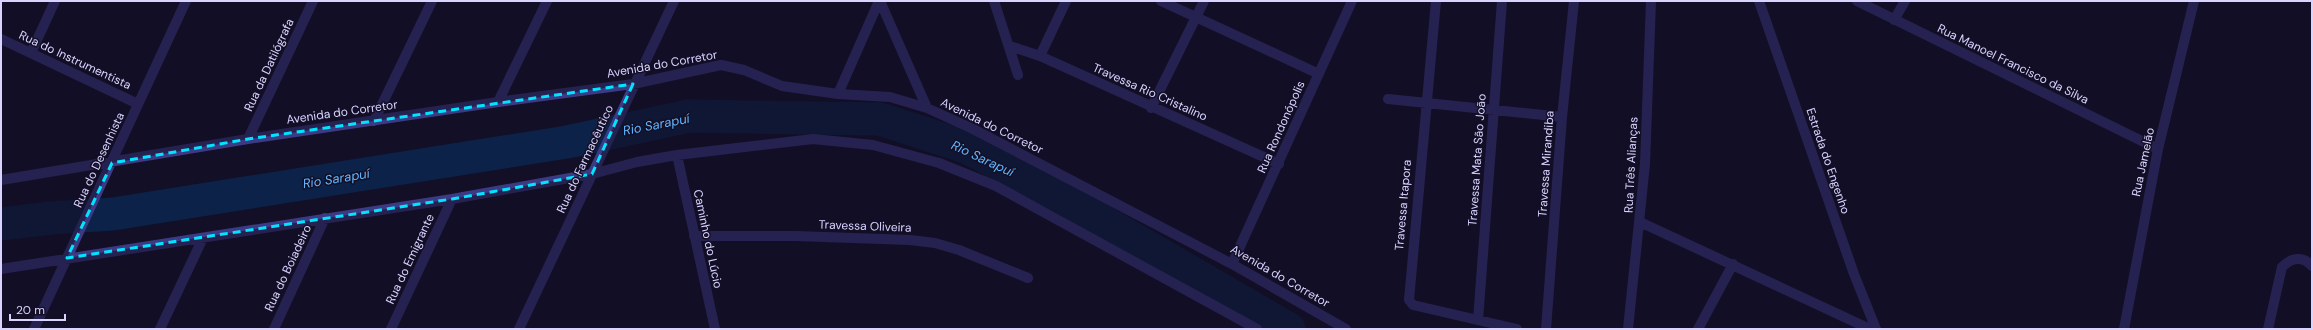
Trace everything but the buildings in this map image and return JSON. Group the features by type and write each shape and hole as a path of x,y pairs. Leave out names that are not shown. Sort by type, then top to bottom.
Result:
{"street":[{"path":"31,53 55,1"},
{"name":"Rua do Desenhista","path":"34,329 186,1"},
{"name":"Rua da Datilógrafa","path":"248,139 313,1"},
{"path":"374,121 432,1"},
{"path":"498,102 547,1"},
{"name":"Rua do Farmacêutico","path":"520,329 633,84 674,1"},
{"path":"838,94 880,1"},
{"path":"880,1 927,108"},
{"path":"994,1 1010,46 1018,75"},
{"path":"1040,56 1066,1"},
{"path":"1161,1 1319,74"},
{"path":"1151,108 1204,1"},
{"name":"Rua Rondonópolis","path":"1232,264 1280,164 1352,1"},
{"name":"Travessa Itapora","path":"1436,1 1408,300 1413,305 1516,329"},
{"name":"Travessa Mata São João","path":"1478,320 1502,1"},
{"name":"Travessa Mirandiba","path":"1546,329 1562,117 1574,1"},
{"name":"Rua Três Alianças","path":"1628,329 1640,222 1651,1"},
{"name":"Estrada do Engenho","path":"1759,1 1854,274 1876,329"},
{"name":"Rua Manoel Francisco da Silva","path":"1857,1 2158,149"},
{"path":"1894,20 1905,1"},
{"name":"Rua Jamelão","path":"2124,329 2158,149 2194,1"},
{"name":"Rua do Instrumentista","path":"1,39 138,104"},
{"name":"Travessa Rio Cristalino","path":"1010,46 1040,56 1151,108 1280,164"},
{"name":"Avenida do Corretor","path":"1,180 112,163 248,139 498,102 633,84 721,65 744,70 782,86 838,94 890,97 927,108 973,129 1232,264 1346,329"},
{"path":"1388,99 1562,117"},
{"path":"1,269 325,218 452,200 592,174 637,162 677,155 813,139 873,145 939,163 996,186 1257,329"},
{"name":"Caminho do Lúcio","path":"677,155 715,329"},
{"name":"Rua do Emigrante","path":"392,329 452,200"},
{"name":"Rua do Boiadeiro","path":"274,329 325,218"},
{"path":"1640,222 1734,264 1870,329"},
{"name":"Travessa Oliveira","path":"694,236 796,236 923,242 959,250 1028,278"},
{"path":"160,329 203,238"},
{"path":"2268,329 2282,267 2289,260 2297,258 2308,262 2312,266"},
{"path":"1698,329 1734,264"}],"highlighted area":[{"path":"633,84 592,174 452,199 67,258 112,163 248,139"}],"waterway":[{"name":"Rio Sarapuí","path":"1,224 51,218 113,214 567,142 689,116 880,119 966,147 1065,199 1289,329"}]}
